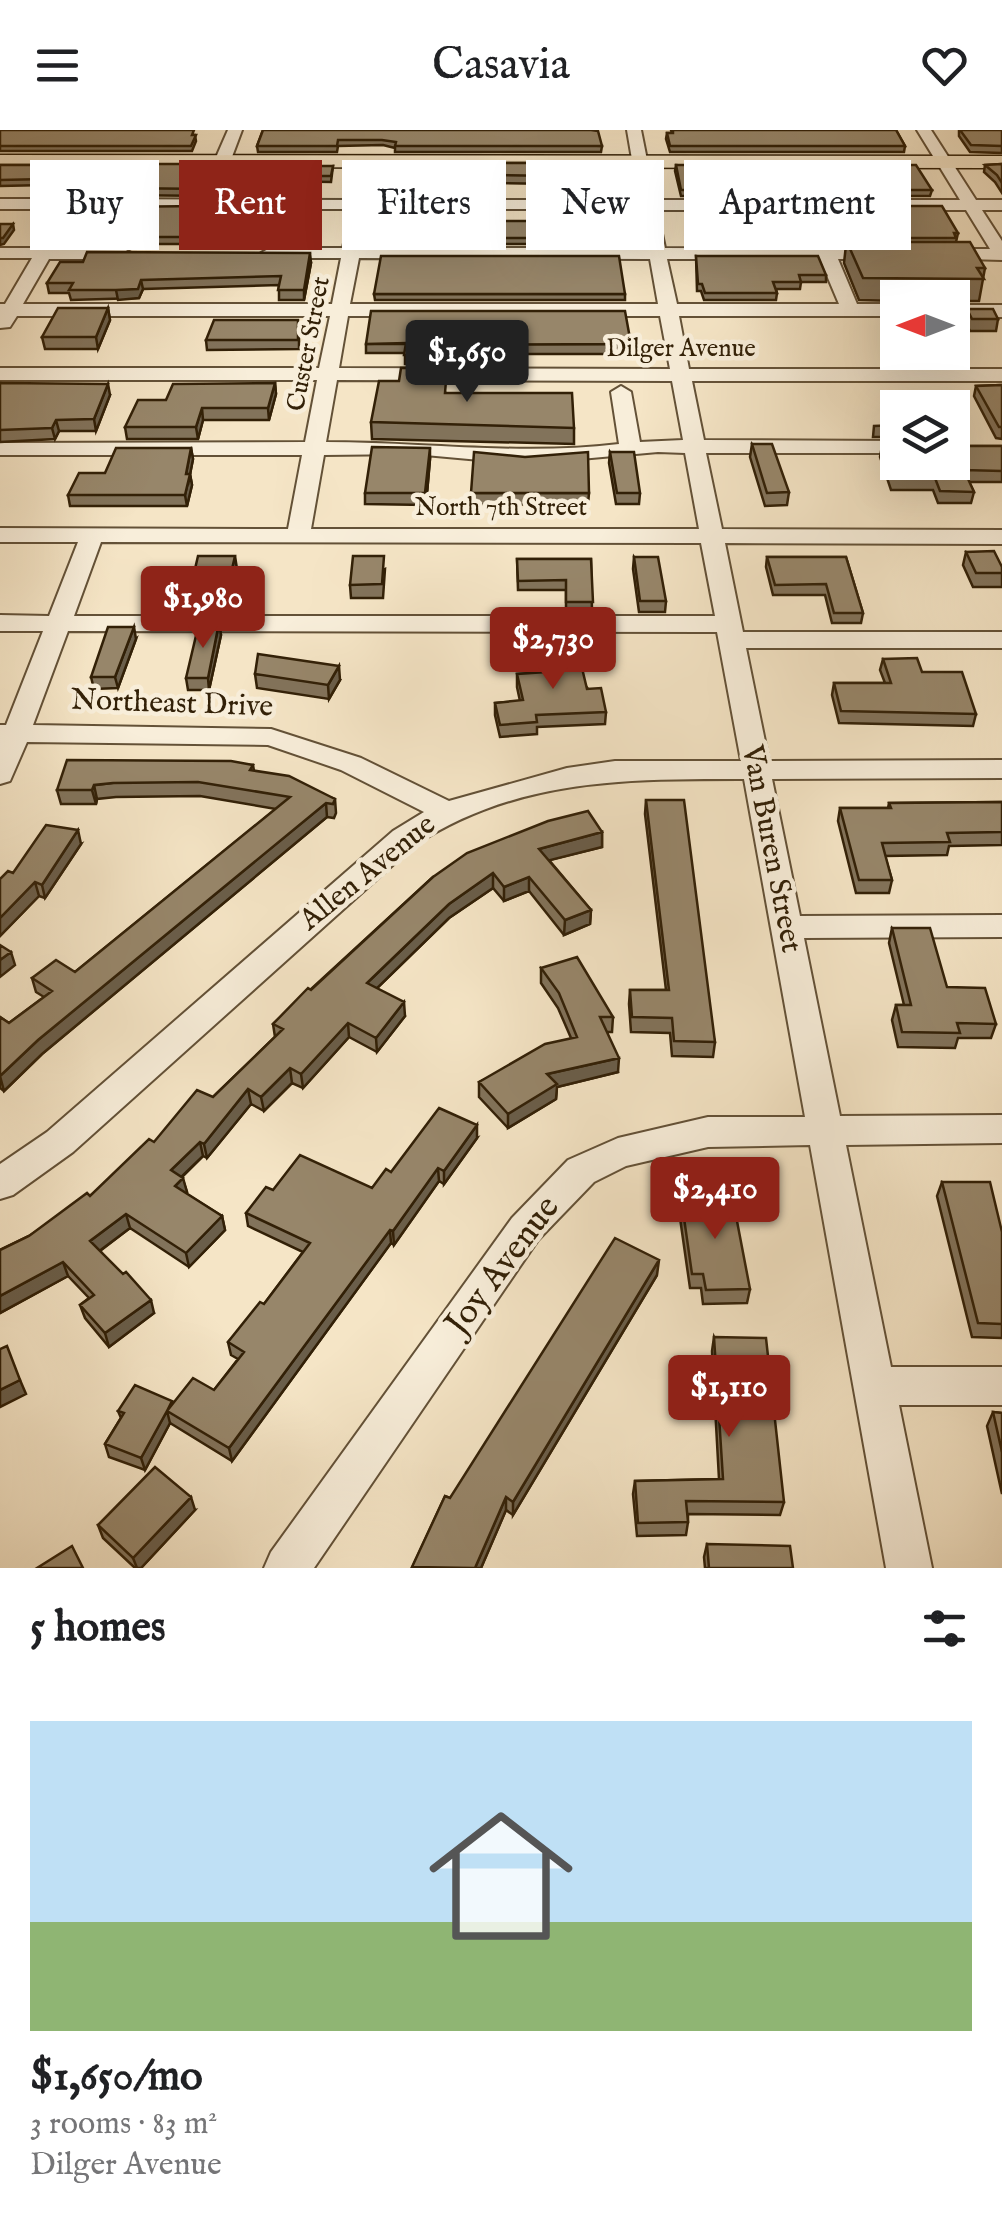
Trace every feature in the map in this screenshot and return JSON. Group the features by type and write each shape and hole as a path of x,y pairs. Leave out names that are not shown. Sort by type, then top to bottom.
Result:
{"main road":[{"path":"0,162 30,162"},
{"path":"664,162 1002,162"}],"street":[{"path":"223,160 234,130"},
{"name":"Van Buren Street","path":"634,130 641,160"},
{"path":"924,130 1002,254"},
{"path":"0,204 30,204"},
{"path":"159,204 342,205"},
{"path":"664,206 1002,205"},
{"path":"0,328 5,310 45,250"},
{"name":"Custer Street","path":"298,535 352,250"},
{"name":"Van Buren Street","path":"658,250 909,1568"},
{"path":"0,254 140,254"},
{"path":"255,254 1002,254"},
{"path":"827,254 850,310"},
{"path":"5,310 880,310"},
{"path":"970,310 1002,311"},
{"name":"Dilger Avenue","path":"0,374 1002,374"},
{"path":"621,392 630,447"},
{"path":"0,449 414,448 525,458 584,456 630,447 880,447"},
{"name":"North 7th Street","path":"0,535 1002,537"},
{"path":"0,776 9,733 59,623 92,536"},
{"path":"0,623 730,632 1002,640"},
{"name":"Northeast Drive","path":"9,733 270,737 351,764 446,812"},
{"name":"Allen Avenue","path":"0,1184 60,1142 364,870 446,812 583,774 669,767 1002,770"},
{"path":"786,927 1002,926"},
{"name":"Joy Avenue","path":"287,1568 525,1228 582,1171 618,1153 690,1134 748,1129 1002,1129"},
{"path":"874,1386 1002,1386"}],"building":[{"path":"0,130 194,130 192,135 196,135 191,146 0,146"},
{"path":"263,130 591,130 598,131 602,146 395,146 396,142 382,140 338,140 337,146 257,146"},
{"path":"896,130 905,146 670,146 667,133"},
{"path":"960,130 1002,130 1002,146 971,145"},
{"path":"506,163 526,163 526,176 506,175"},
{"path":"159,164 179,164 179,189 159,188"},
{"path":"1002,164 1002,183 985,165"},
{"path":"0,165 30,165 30,179 0,180"},
{"path":"676,165 684,165 681,190"},
{"path":"911,165 916,165 932,190 911,190"},
{"path":"322,166 333,166 331,176 322,176"},
{"path":"159,206 179,206 179,237 159,237"},
{"path":"911,206 942,206 958,233 954,233 956,238 911,238"},
{"path":"506,221 526,221 526,238 506,238"},
{"path":"0,224 13,224 3,238 0,238"},
{"path":"911,242 970,242 985,268 977,268 984,279 863,278 851,250 911,250"},
{"path":"87,252 310,253 304,290 278,290 281,276 141,280 138,289 116,290 69,290 73,283 47,283 60,262 83,262"},
{"path":"381,256 619,256 625,294 374,294"},
{"path":"696,256 818,256 826,275 799,275 801,282 773,282 777,293 705,293 702,284 698,284"},
{"path":"58,308 108,308 96,337 42,337"},
{"path":"970,309 993,309 998,319 972,319"},
{"path":"371,311 625,311 631,344 426,345 425,355 404,355 406,343 366,344"},
{"path":"214,320 298,320 298,340 206,340"},
{"path":"401,368 423,368 421,381 446,381 445,393 572,393 574,428 371,422 379,381 399,381"},
{"path":"0,383 108,384 94,419 56,420 52,428 0,430"},
{"path":"275,383 268,408 202,408 196,427 125,427 138,400 166,400 173,384"},
{"path":"1002,385 1002,427 999,427 976,386"},
{"path":"752,444 772,444 789,492 767,493"},
{"path":"970,446 1002,446 1002,471 970,470"},
{"path":"372,447 430,448 425,493 365,493"},
{"path":"116,448 191,448 185,495 68,495 79,473 105,473"},
{"path":"474,452 525,457 588,452 589,493 471,493"},
{"path":"610,452 634,452 640,493 617,493"},
{"path":"936,480 969,480 974,492 940,491"},
{"path":"994,551 1002,573 976,573 966,552"},
{"path":"198,556 235,556 229,582 192,582"},
{"path":"353,556 384,556 382,584 350,585"},
{"path":"634,557 658,557 666,601 640,601"},
{"path":"767,557 846,557 863,613 834,613 826,584 775,585"},
{"path":"517,559 591,559 593,602 566,602 566,580 518,581"},
{"path":"199,623 219,623 208,678 186,678"},
{"path":"108,627 134,627 115,677 91,677"},
{"path":"576,643 587,689 601,688 606,712 536,715 537,722 500,725 495,703 523,700 517,674 560,671 553,644"},
{"path":"258,654 339,666 328,685 255,674"},
{"path":"917,658 922,672 962,672 976,714 841,711 834,683 891,683 883,659"},
{"path":"67,760 231,761 253,765 250,770 289,776 335,799 38,1040 0,1076 0,1017 9,1023 52,991 32,978 56,960 75,972 290,797 198,782 113,783 94,785 92,790 57,790"},
{"path":"646,800 684,800 715,1042 674,1041 672,1018 632,1017 630,990 669,990"},
{"path":"1002,802 1002,832 947,833 950,842 882,843 892,880 859,880 840,808 891,808 889,803"},
{"path":"588,811 602,832 539,849 591,910 565,920 529,877 504,887 493,873 449,904 367,983 404,1002 376,1038 348,1023 301,1074 290,1068 261,1097 248,1089 204,1144 200,1142 171,1170 183,1178 175,1186 222,1216 186,1253 126,1214 90,1241 151,1300 105,1333 80,1305 94,1295 63,1262 0,1296 0,1250 29,1236 87,1193 90,1196 149,1139 154,1142 197,1090 213,1097 283,1029 273,1024 308,988 311,990 433,877 467,853 548,821"},
{"path":"46,825 78,830 42,885 35,882 0,918 0,879 8,871 13,873"},
{"path":"892,928 930,928 947,987 985,988 996,1024 957,1023 960,1033 902,1032 896,1005 911,1005"},
{"path":"0,945 11,952 0,960"},
{"path":"577,957 613,1017 600,1017 619,1058 547,1074 557,1084 508,1114 479,1082 545,1044 577,1037 559,993 541,968"},
{"path":"439,1108 477,1125 444,1171 438,1168 390,1230 229,1448 167,1411 193,1378 214,1390 244,1352 228,1342 260,1302 264,1304 310,1243 246,1213 266,1187 273,1190 300,1155 372,1188 386,1169 391,1172"},
{"path":"942,1182 990,1182 1002,1232 1002,1324 978,1323"},
{"path":"732,1195 750,1289 706,1290 703,1274 692,1274 681,1197"},
{"path":"615,1238 659,1260 513,1502 506,1497 475,1568 412,1567 445,1496 450,1498"},
{"path":"714,1337 766,1338 784,1502 686,1501 688,1522 638,1523 635,1481 723,1479"},
{"path":"7,1346 20,1380 0,1390 0,1349"},
{"path":"135,1385 172,1401 141,1458 105,1444 124,1413 118,1411"},
{"path":"993,1412 1002,1413 1002,1452"},
{"path":"155,1467 191,1497 133,1558 98,1525"},
{"path":"707,1544 790,1546 793,1568 709,1568"},
{"path":"72,1546 83,1568 37,1568"}]}
